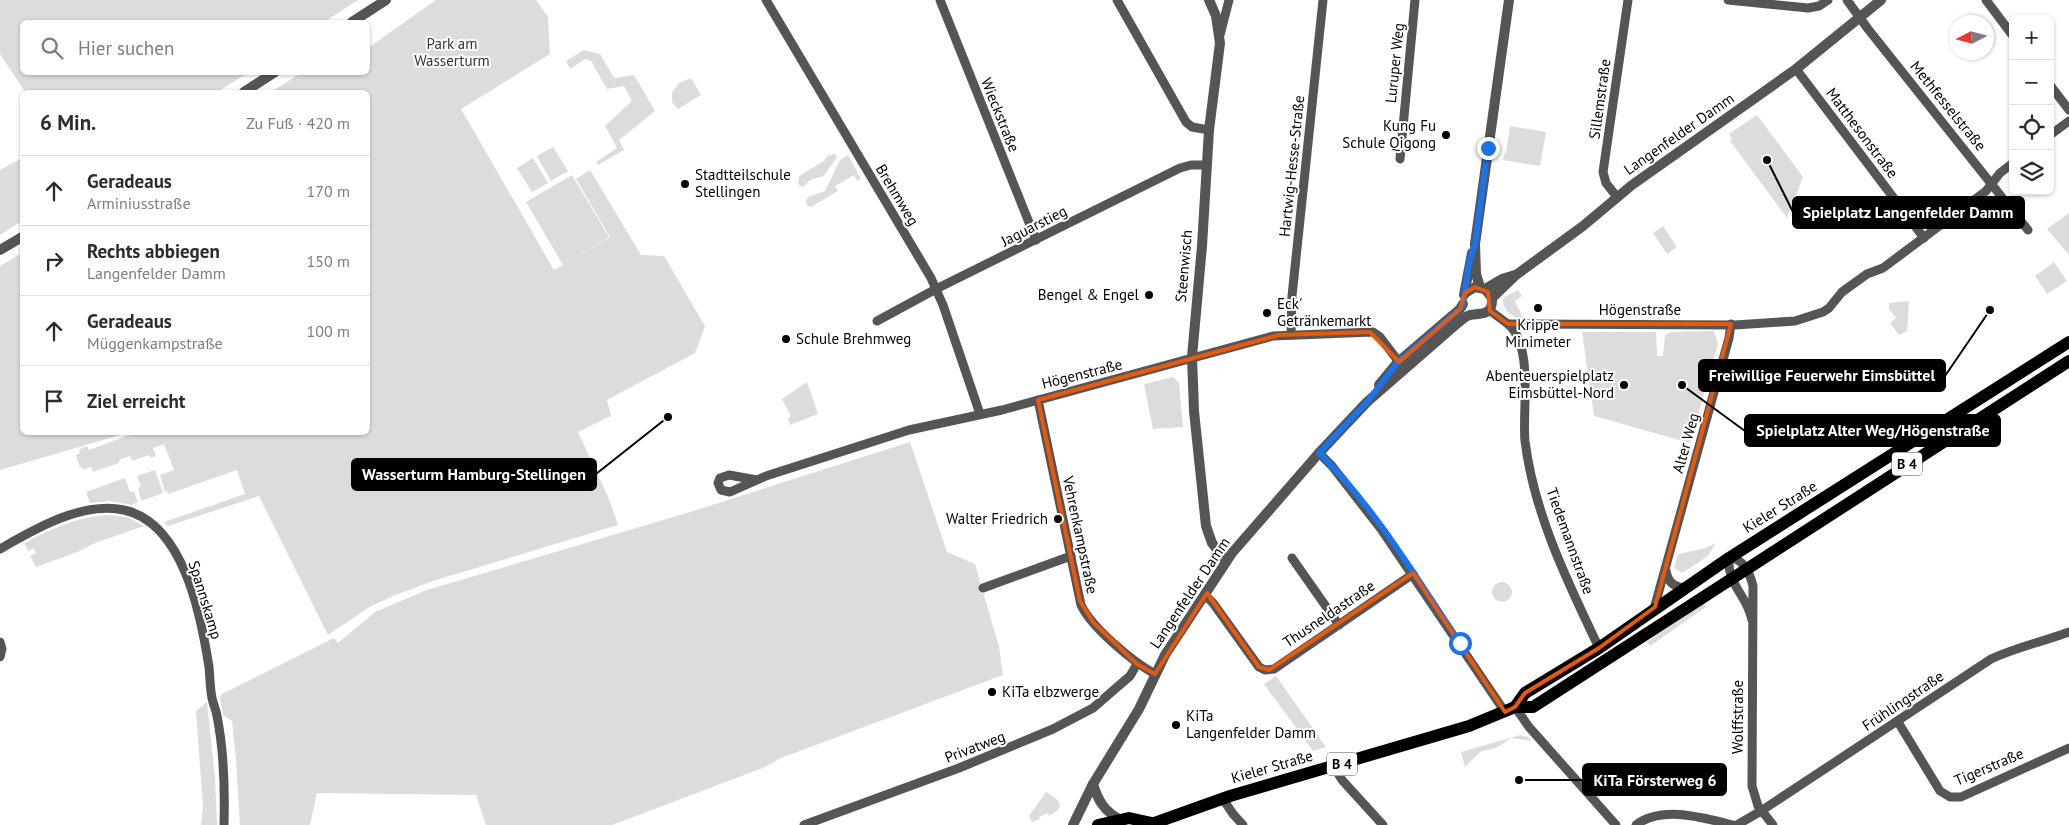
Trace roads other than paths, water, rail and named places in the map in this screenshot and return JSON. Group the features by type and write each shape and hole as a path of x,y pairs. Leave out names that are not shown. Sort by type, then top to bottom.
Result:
{"main road":[{"name":"Kieler Straße","path":"1510,710 1525,693 1599,648 1729,558 2069,342"},
{"name":"Kieler Straße","path":"1098,825 1129,818 1151,824 1223,799 1462,728 1510,710 1533,706 2069,361"}],"street":[{"path":"355,20 386,0"},
{"name":"Brehmweg","path":"766,0 936,289 980,414"},
{"name":"Wieckstraße","path":"940,0 1036,240"},
{"path":"1117,0 1186,122 1192,127 1209,130"},
{"path":"1209,0 1216,16 1220,35"},
{"path":"1220,35 1229,0"},
{"name":"Hartwig-Hesse-Straße","path":"1291,334 1292,296 1323,0"},
{"name":"Luruper Weg","path":"1400,159 1415,0"},
{"path":"1472,314 1466,310 1463,304 1469,263 1475,244 1509,0"},
{"name":"Sillemstraße","path":"1617,197 1606,183 1603,172 1628,0"},
{"path":"1728,0 1808,8 1820,6 1828,0"},
{"name":"Methfesselstraße","path":"1847,0 1858,17 2028,230"},
{"name":"Langenfelder Damm","path":"1401,365 1460,321 1472,314 1481,315 1488,310 1492,298 1516,275 1583,226 1617,197 1796,69 1880,0"},
{"path":"1986,0 2009,31"},
{"name":"Steenwisch","path":"1220,35 1209,130 1202,246 1192,357 1193,396 1206,526 1215,549 1226,561"},
{"name":"Matthesonstraße","path":"1796,69 1924,238"},
{"path":"247,90 270,75"},
{"path":"2054,91 2069,110"},
{"path":"2054,132 2069,121"},
{"name":"Jaguarstieg","path":"877,321 936,289 1180,168 1195,164 1206,165"},
{"name":"Högenstraße","path":"1508,324 1731,324 1796,322 1829,308 1842,292 1864,276 1882,268 1986,192 2000,173 2009,166"},
{"path":"0,250 20,238"},
{"path":"1475,244 1476,274 1482,288 1492,298"},
{"name":"Langenfelder Damm","path":"1465,293 1472,287 1482,288 1516,275"},
{"name":"Langenfelder Damm","path":"1073,825 1094,784 1139,709 1172,642 1226,561 1319,453 1401,365 1463,304"},
{"path":"1488,310 1508,324"},
{"name":"Tiedemannstraße","path":"1508,324 1516,332 1521,348 1525,388 1525,440 1539,502 1554,547 1599,648"},
{"name":"Alter Weg","path":"1651,613 1657,602 1729,338 1731,324"},
{"name":"Högenstraße","path":"757,480 892,435 1038,400 1273,336 1373,332 1401,365"},
{"name":"Vehrenkampstraße","path":"1038,400 1083,608 1093,622 1137,664 1155,674"},
{"path":"1319,453 1332,466 1371,515 1510,710 1529,727 1616,825"},
{"name":"Spannskamp","path":"0,549 70,515 104,508 126,510 139,515 151,522 163,534 185,572 205,645 212,700 217,712 220,737 224,825"},
{"path":"983,588 1071,556"},
{"path":"1292,558 1338,625"},
{"path":"1730,578 1729,558 1739,560 1746,568"},
{"path":"1666,568 1667,576 1672,584 1676,587 1688,587"},
{"name":"Wolffstraße","path":"1746,568 1754,590 1752,620 1752,779 1754,794 1761,812"},
{"name":"Thusneldastraße","path":"1205,595 1214,603 1259,667 1265,670 1274,668 1413,574"},
{"name":"Wolffstraße","path":"1730,578 1747,602 1752,620"},
{"name":"Frühlingstraße","path":"1735,825 1761,812 1991,659 2017,647 2069,632"},
{"path":"0,642 2,649 0,657"},
{"name":"Privatweg","path":"804,825 961,767 1054,729 1093,708 1130,676 1137,664"},
{"name":"Tigerstraße","path":"1898,722 1940,791 1950,797 1961,796 2069,748"},
{"path":"1334,766 1342,780 1382,825"},
{"path":"1094,784 1098,798 1105,809 1121,820"},
{"path":"1223,799 1243,825"},
{"path":"1761,812 1773,825"},
{"path":"1636,825 1648,817 1665,815 1708,818 1735,825"}],"place":[{"name":"Kung Fu Schule Qigong","path":"1446,135"},
{"name":"Spielplatz Langenfelder Damm","path":"1767,160"},
{"name":"Stadtteilschule Stellingen","path":"685,184"},
{"name":"Bengel & Engel","path":"1149,295"},
{"name":"Krippe Minimeter","path":"1538,308"},
{"name":"Freiwillige Feuerwehr Eimsbüttel","path":"1990,310"},
{"name":"Eck' Getränkemarkt","path":"1267,313"},
{"name":"Schule Brehmweg","path":"786,339"},
{"name":"Abenteuerspielplatz Eimsbüttel-Nord","path":"1624,385"},
{"name":"Spielplatz Alter Weg/Högenstraße","path":"1682,385"},
{"name":"Wasserturm Hamburg-Stellingen","path":"668,417"},
{"name":"Walter Friedrich","path":"1058,519"},
{"name":"KiTa elbzwerge","path":"992,692"},
{"name":"KiTa Langenfelder Damm","path":"1176,725"},
{"name":"KiTa Försterweg 6","path":"1519,780"}],"park label":[{"name":"Park am Wasserturm","path":"452,52"}]}
